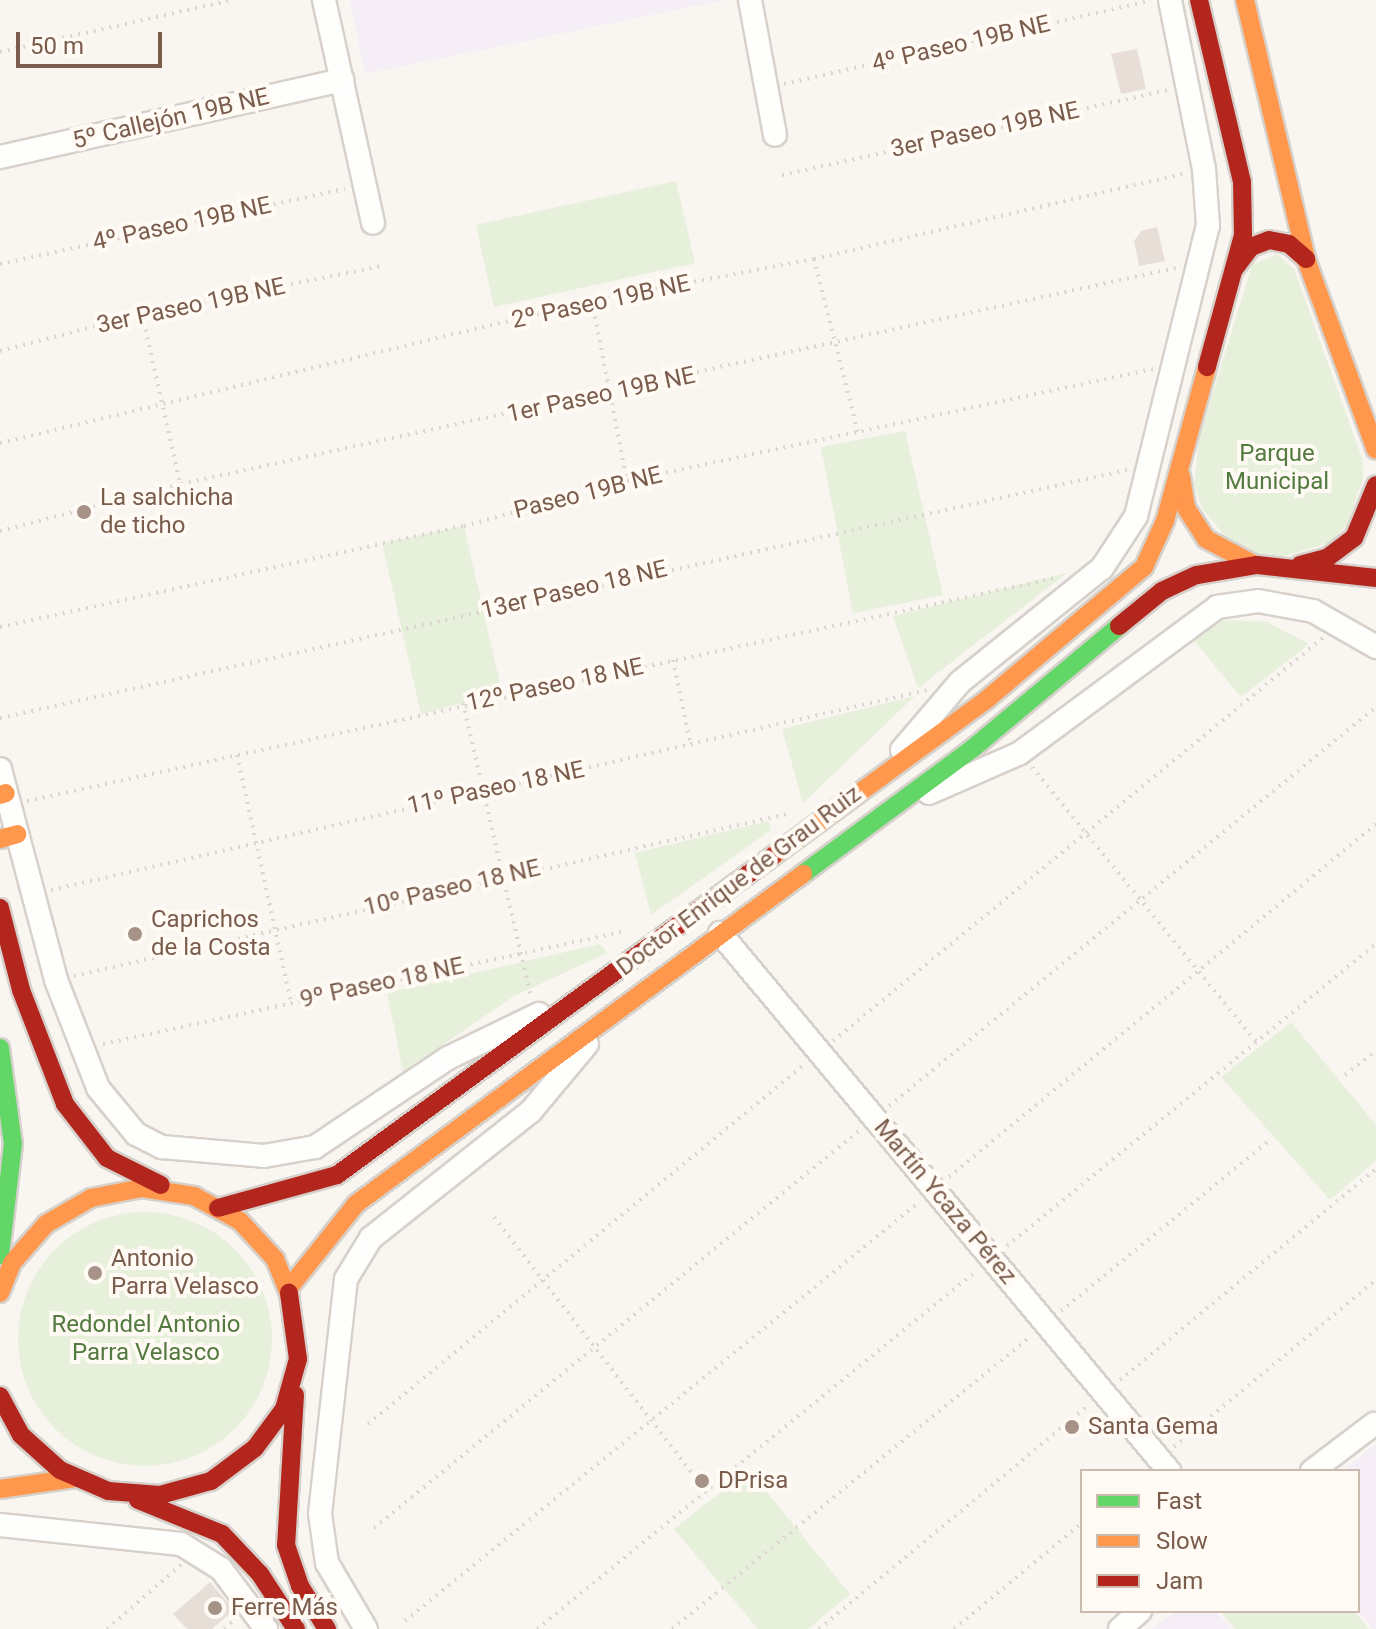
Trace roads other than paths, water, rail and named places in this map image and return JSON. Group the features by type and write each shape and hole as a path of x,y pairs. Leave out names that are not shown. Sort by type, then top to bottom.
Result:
{"street":[{"path":"324,0 373,223"},
{"path":"750,0 775,135"},
{"path":"878,778 960,682 1102,568 1136,516 1178,363 1208,226 1204,169 1170,0"},
{"name":"Doctor Enrique de Grau Ruiz","path":"218,1208 337,1175 878,778 1129,583 1157,541 1181,465 1243,235 1242,182 1199,0"},
{"path":"1245,0 1306,259 1375,453"},
{"name":"5º Callejón 19B NE","path":"0,157 342,80"},
{"path":"1235,268 1251,247 1269,240 1289,244 1306,259"},
{"path":"1181,465 1181,489 1193,522 1221,550 1257,565"},
{"path":"1285,567 1340,551 1363,524 1376,485"},
{"name":"Doctor Enrique de Grau Ruiz","path":"289,1288 356,1204 604,1025 720,933 888,811 1162,591 1197,575 1257,565 1376,578"},
{"path":"1325,572 1376,595"},
{"name":"Doctor Enrique de Grau Ruiz","path":"888,811 1020,753 1217,607 1258,601 1342,622 1376,647"},
{"path":"0,769 9,836 33,895 56,980 81,1049 98,1088 136,1134 197,1154 264,1156 335,1139 448,1058 598,986"},
{"path":"0,908 34,1027 78,1123 120,1168 194,1196 240,1221 275,1259 289,1288 298,1359 286,1545 300,1586 327,1629"},
{"name":"Martín Ycaza Pérez","path":"720,933 1164,1465"},
{"path":"366,1629 327,1563 320,1514 346,1279 371,1238 531,1111 604,1025"},
{"path":"0,1048 13,1144 0,1255"},
{"path":"0,1293 12,1263 46,1224 91,1198 142,1188 194,1196"},
{"path":"108,1491 160,1495 211,1481 255,1448 284,1409 298,1359"},
{"path":"0,1396 21,1435 75,1478 222,1534 260,1574 296,1629"},
{"path":"1315,1469 1374,1424"},
{"path":"0,1489 75,1478"},
{"path":"0,1525 139,1535 197,1551 236,1586 266,1629"},
{"path":"1120,1629 1138,1613"}],"place":[{"name":"La salchicha de ticho","path":"84,512"},
{"name":"Caprichos de la Costa","path":"135,934"},
{"name":"Antonio Parra Velasco","path":"95,1273"},
{"name":"Santa Gema","path":"1072,1427"},
{"name":"DPrisa","path":"702,1481"},
{"name":"Ferre Más","path":"215,1608"}],"park label":[{"name":"Parque Municipal","path":"1277,468"},
{"name":"Redondel Antonio Parra Velasco","path":"146,1339"}]}
